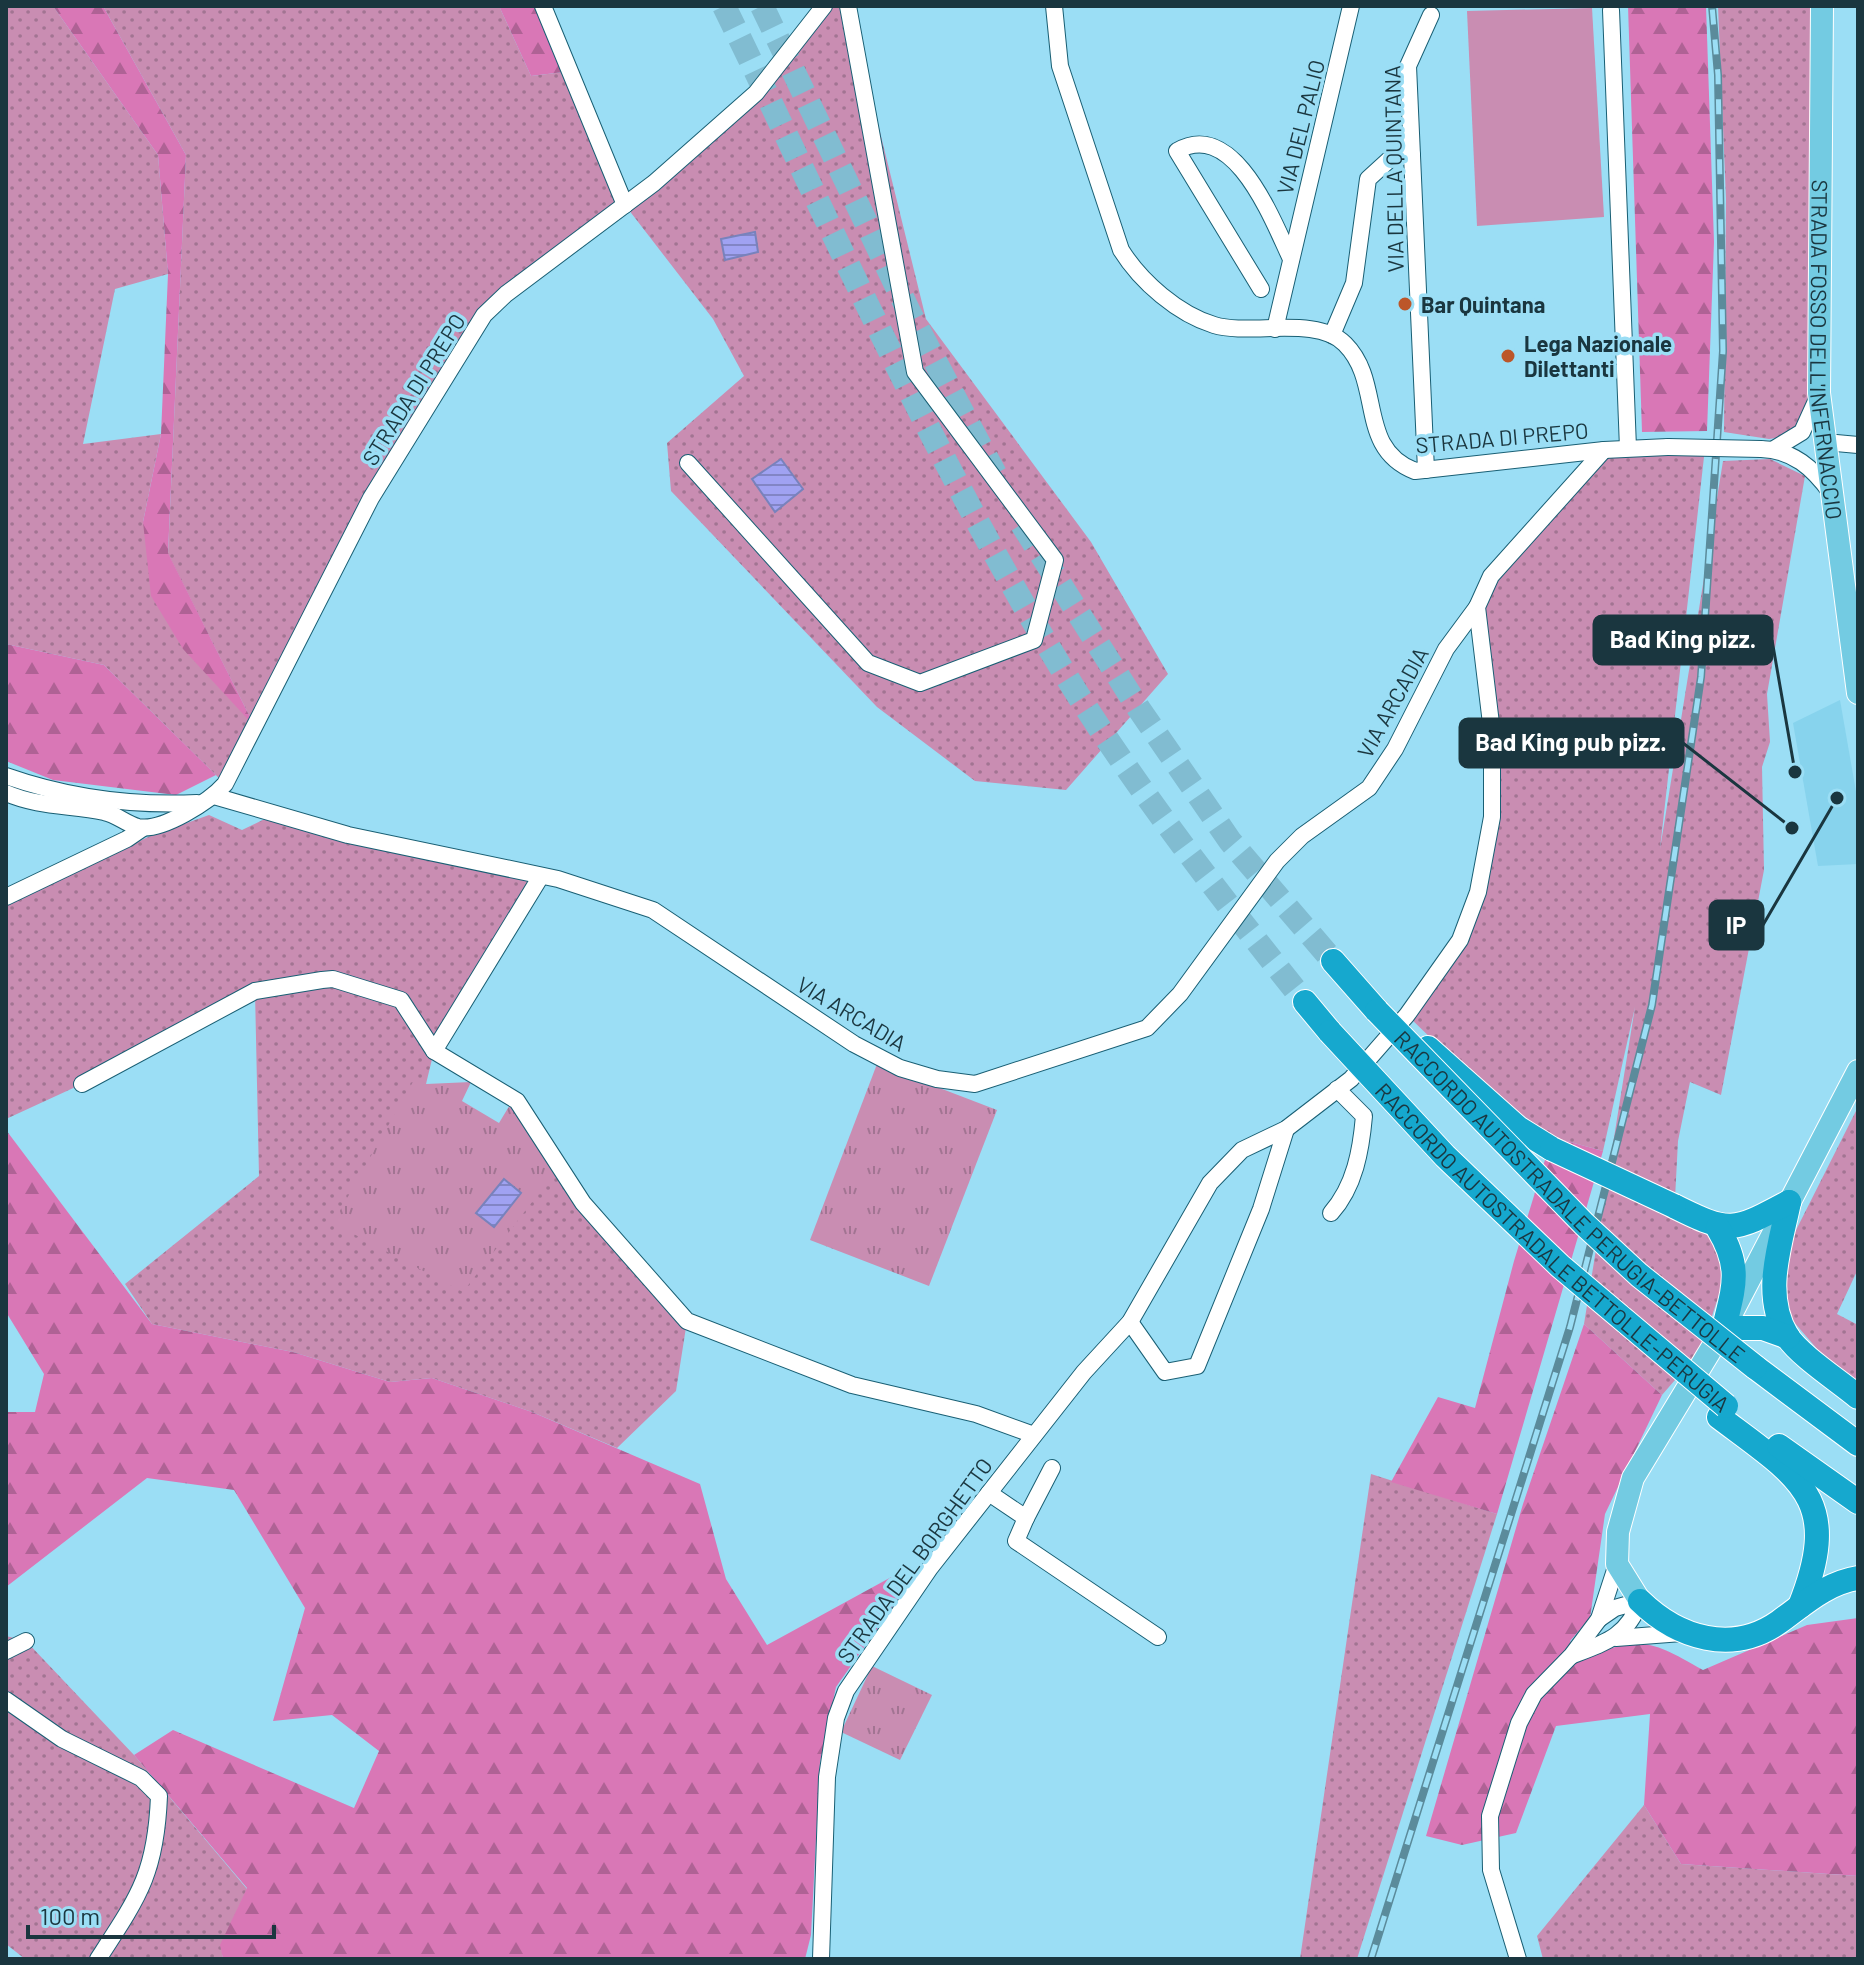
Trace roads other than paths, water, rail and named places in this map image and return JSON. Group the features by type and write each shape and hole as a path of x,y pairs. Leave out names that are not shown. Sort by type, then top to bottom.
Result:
{"highway":[{"name":"RACCORDO AUTOSTRADALE PERUGIA-BETTOLLE","path":"1333,961 1584,1224 1639,1275 1858,1444"},
{"name":"RACCORDO AUTOSTRADALE BETTOLLE-PERUGIA","path":"1305,1002 1445,1156 1560,1266 1723,1412 1858,1502"},
{"path":"1369,1002 1428,1048 1518,1128 1552,1149 1718,1228 1729,1246 1736,1278 1724,1328 1763,1328 1788,1337 1858,1397"},
{"path":"1718,1228 1758,1219 1789,1202"},
{"path":"1788,1337 1776,1307 1773,1287 1789,1202"},
{"path":"1723,1412 1804,1486 1815,1512 1819,1538 1816,1559 1800,1606"},
{"path":"1640,1601 1656,1617 1683,1633 1733,1640 1756,1635 1837,1581 1858,1578"}],"main road":[{"name":"STRADA FOSSO DELL'INFERNACCIO","path":"1822,6 1819,393 1831,493 1853,628 1858,693"},
{"path":"1640,1601 1617,1564 1618,1532 1633,1478 1724,1328 1858,1071"}],"street":[{"path":"543,6 625,205"},
{"name":"STRADA DI PREPO","path":"208,800 225,784 371,498 484,315 506,294 625,205 756,93 824,6"},
{"path":"688,463 868,663 920,683 1034,640 1055,560 915,372 848,6"},
{"path":"1054,6 1060,66 1066,89 1121,250 1135,271 1170,301 1217,326 1314,330 1332,335 1354,283 1368,179 1391,158 1412,155"},
{"name":"VIA DEL PALIO","path":"1275,329 1351,6"},
{"path":"1611,10 1628,448"},
{"name":"VIA DELLA QUINTANA","path":"1426,470 1408,66 1431,15"},
{"name":"VIA DEL PALIO","path":"1261,289 1177,151 1190,144 1208,144 1232,156 1266,207 1291,259"},
{"name":"STRADA DI PREPO","path":"1332,335 1349,349 1365,378 1378,436 1386,453 1398,464 1415,471 1628,448 1768,449 1799,459 1831,493"},
{"path":"1768,449 1794,441 1802,432 1819,393"},
{"path":"1825,442 1858,445"},
{"path":"1477,607 1491,576 1604,450"},
{"name":"VIA ARCADIA","path":"6,776 51,791 135,802 208,800 348,835 541,876 653,910 854,1044 900,1068 937,1079 975,1084 1016,1074 1147,1028 1180,994 1277,861 1302,836 1369,788 1395,749 1446,649 1477,607"},
{"name":"STRADA DEL BORGHETTO","path":"821,1959 827,1777 836,1718 846,1691 896,1617 989,1493 1130,1322 1210,1183 1242,1150 1286,1129 1337,1089 1407,1015 1460,940 1478,892 1492,817 1492,732 1477,607"},
{"path":"6,793 25,801 108,812 143,828 157,827 208,800"},
{"path":"135,802 143,828"},
{"path":"6,897 127,839 143,828"},
{"path":"434,1051 541,876"},
{"path":"82,1084 255,991 333,979 401,1000 434,1051 517,1101 583,1203 687,1321 852,1385 976,1414 1034,1435"},
{"path":"1331,1213 1341,1202 1361,1153 1364,1116 1337,1089"},
{"path":"1130,1322 1165,1372 1197,1366 1261,1209 1286,1129"},
{"path":"1052,1468 1016,1541 1158,1637"},
{"path":"989,1493 1026,1518"},
{"path":"1599,1619 1617,1564"},
{"path":"1518,1959 1491,1870 1490,1816 1519,1723 1534,1694 1572,1655 1599,1619 1615,1608 1640,1601"},
{"path":"1616,1638 1628,1626 1640,1601"},
{"path":"1572,1655 1616,1638 1683,1633"},
{"path":"6,1651 26,1641"},
{"path":"6,1700 62,1739 141,1778 159,1796 151,1865 139,1895 98,1959"}],"water":[{"path":"755,232 758,252 725,260 721,239"},
{"path":"781,459 803,489 775,512 752,479"},
{"path":"504,1179 521,1193 494,1227 476,1213"}],"tunnel":[{"path":"724,6 892,355 1028,612 1131,774 1305,1002"},
{"path":"762,6 910,314 995,474"},
{"path":"1022,524 1139,709 1230,841 1333,961"}],"railway":[{"path":"1371,1959 1570,1327 1652,1005 1701,677 1723,351 1718,75 1712,6"}],"place":[{"name":"Bar Quintana","path":"1405,304"},
{"name":"Lega Nazionale Dilettanti","path":"1508,356"},
{"name":"Bad King pizz.","path":"1795,772"},
{"name":"IP","path":"1837,798"},
{"name":"Bad King pub pizz.","path":"1792,828"}]}
